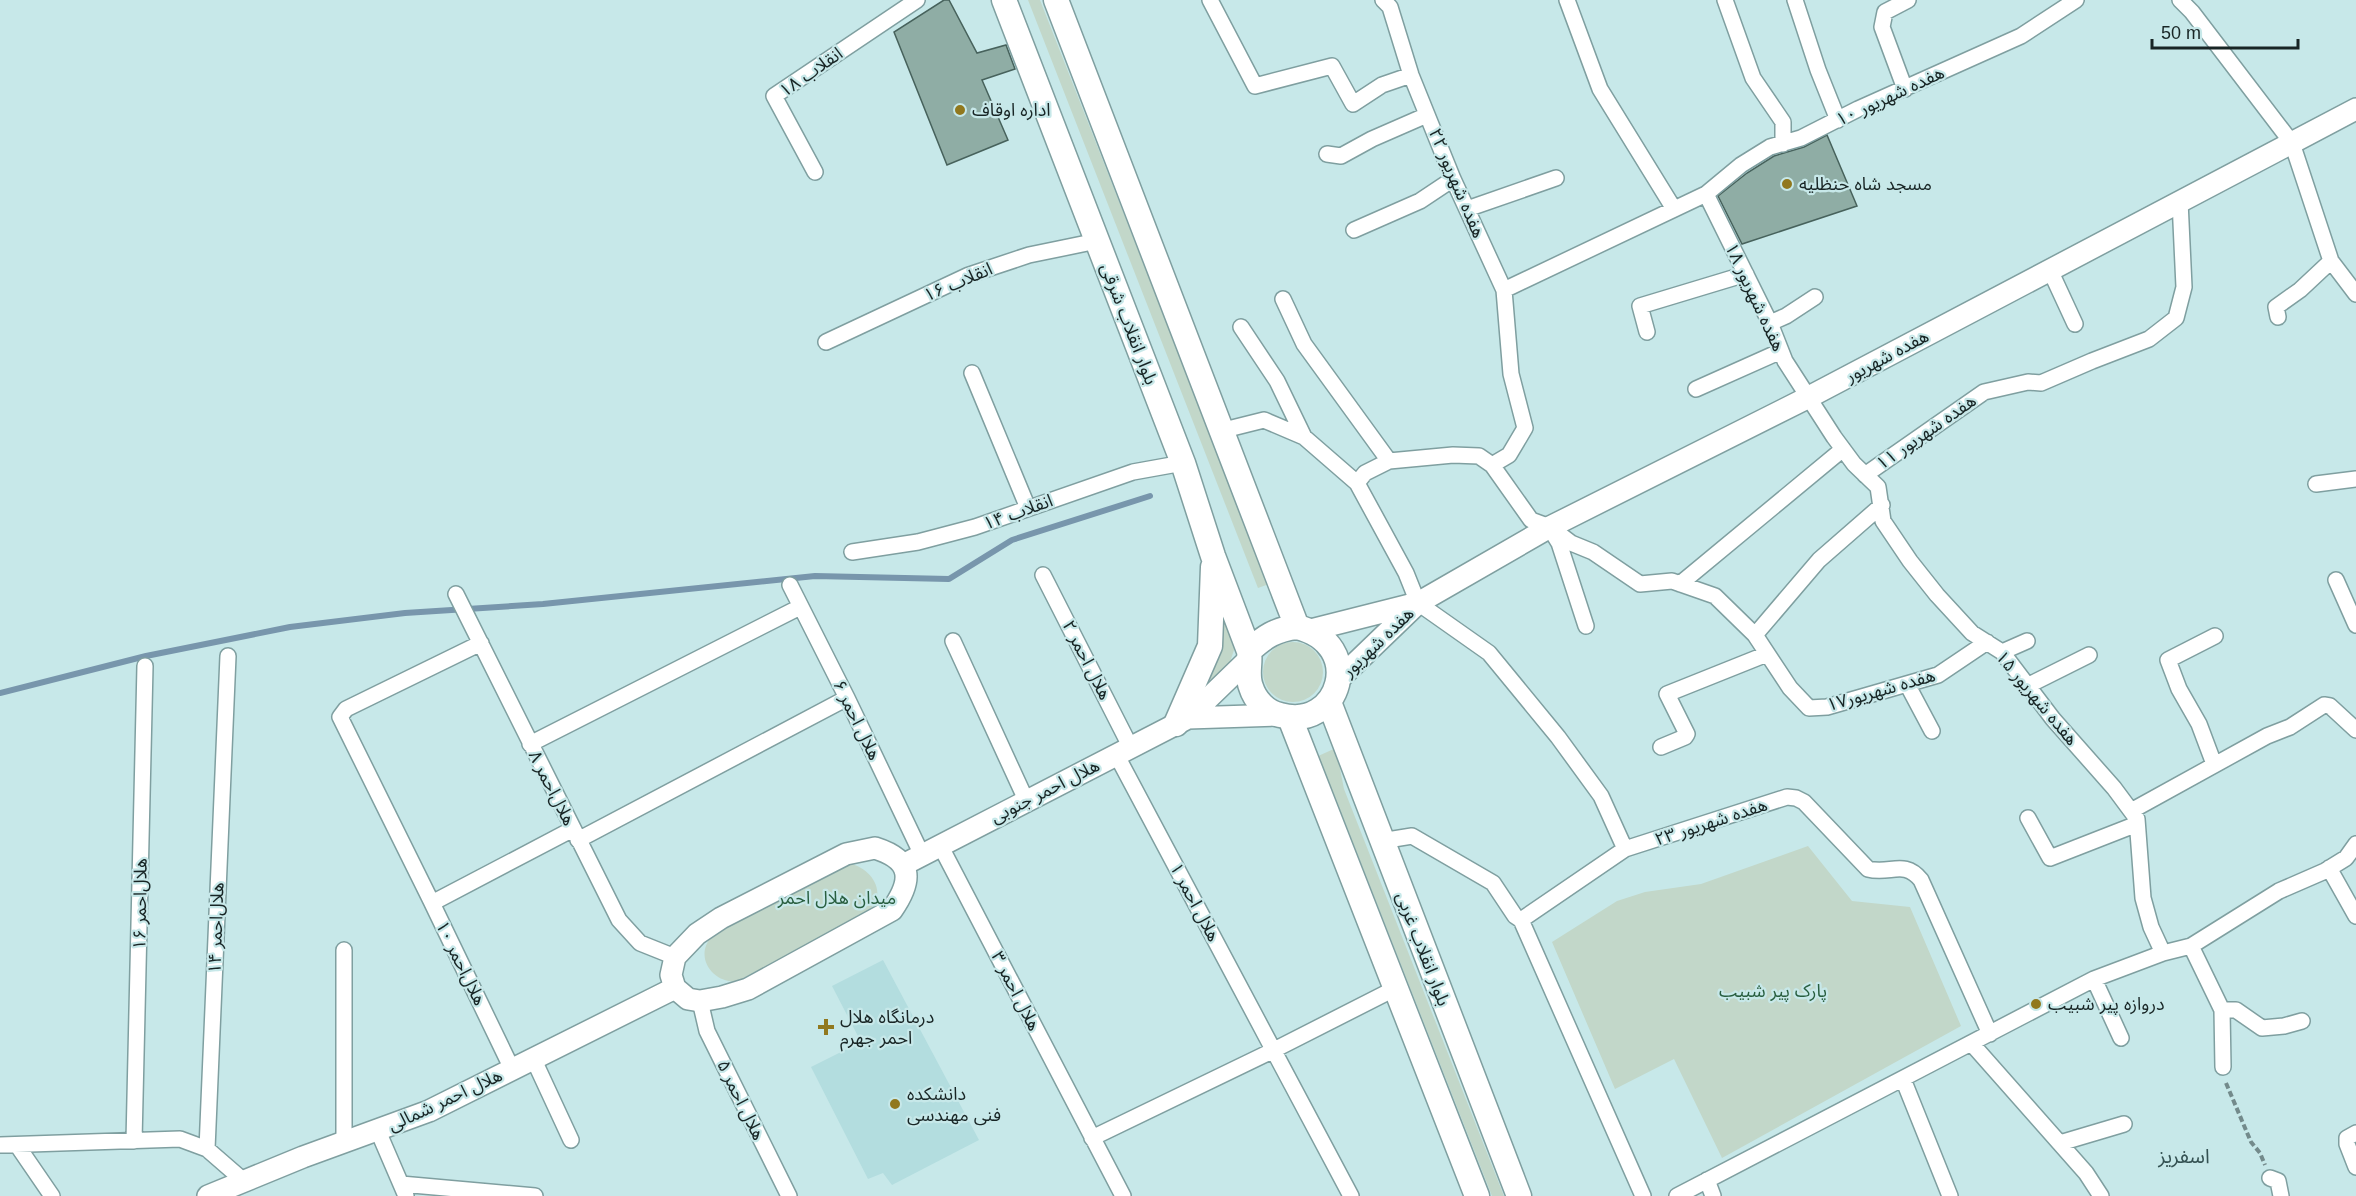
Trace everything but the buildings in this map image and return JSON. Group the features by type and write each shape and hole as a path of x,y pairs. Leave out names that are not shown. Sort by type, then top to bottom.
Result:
{"main road":[{"name":"بلوار انقلاب شرقی","path":"1004,0 1183,463 1213,556 1249,655"},
{"path":"1056,0 1220,431 1304,629"},
{"name":"هفده شهریور","path":"1333,691 1419,603 1550,527 1809,397 2356,109"},
{"path":"1182,721 1210,646 1213,556"},
{"name":"هفده شهریور","path":"1304,629 1419,603"},
{"path":"1281,628 1304,629 1326,641 1333,650 1339,669 1333,691 1318,711 1305,717 1283,716 1265,708 1257,700 1248,679 1249,655 1268,635 1281,628"},
{"name":"هلال احمر جنوبی","path":"922,855 1182,721 1249,655"},
{"name":"بلوار انقلاب غربی","path":"1333,691 1381,841 1519,1196"},
{"path":"1283,716 1396,988 1478,1196"},
{"name":"هلال احمر جنوبی","path":"1182,721 1283,716"},
{"path":"875,848 893,853 922,855 907,878 904,894 892,910 748,989 700,1001 688,999 675,988 671,975 675,957 698,934 721,918 846,854 875,848"},
{"name":"هلال احمر شمالی","path":"217,1194 344,1142 429,1111 675,988"}],"street":[{"name":"انقلاب ۱۸","path":"815,172 774,96 917,0"},
{"path":"1210,0 1255,86 1332,66 1353,104 1382,85 1411,75"},
{"path":"1567,0 1600,89 1674,209"},
{"path":"1725,0 1753,78 1783,122 1783,144"},
{"path":"1795,0 1818,70 1838,120"},
{"path":"1905,89 1882,27 1885,12 1908,0"},
{"name":"هفده شهریور ۱۰","path":"1706,194 1741,165 1770,147 1801,138 2021,36 2076,0"},
{"path":"2180,0 2192,12 2292,143 2331,261 2356,294"},
{"name":"هفده شهریور ۲۲","path":"1387,3 1427,115 1504,290 1511,374 1525,428 1509,454 1492,465"},
{"path":"1327,154 1341,156 1372,139 1427,115"},
{"path":"1467,208 1556,177"},
{"path":"1354,230 1420,201 1454,179"},
{"path":"1504,290 1706,194"},
{"name":"هفده شهریور ۱۸","path":"1706,194 1770,323 1785,361 1809,397"},
{"name":"هفده شهریور ۱۱","path":"1865,475 1984,392 2028,382 2041,383 2150,339 2176,318 2184,287 2180,201"},
{"name":"انقلاب ۱۶","path":"826,342 969,275 1029,255 1097,241"},
{"path":"2278,317 2276,307 2300,290 2331,261"},
{"path":"2050,270 2075,324"},
{"path":"1647,332 1640,306 1746,274"},
{"path":"1770,323 1786,316 1815,297"},
{"path":"1283,299 1304,344 1389,461"},
{"path":"1241,327 1277,381 1304,437"},
{"path":"1696,389 1781,351"},
{"path":"972,373 1028,508"},
{"name":"هفده شهریور ۱۵","path":"1809,397 1843,449 1878,487 1883,521 1910,561 1972,633 2001,652 2134,818"},
{"path":"1220,431 1264,420 1304,437 1357,483 1406,573 1419,603 1489,653 1558,737 1600,796 1625,849 1521,920"},
{"path":"1680,584 1843,449"},
{"path":"1357,483 1365,473 1389,461 1453,455 1479,456 1492,465 1531,520 1550,527 1559,543 1586,626"},
{"name":"انقلاب ۱۴","path":"852,552 918,542 975,527 1133,472 1183,463"},
{"path":"2316,484 2356,480"},
{"path":"1755,635 1819,560 1882,505"},
{"name":"هفده شهریور۱۷","path":"1550,527 1570,543 1593,552 1640,584 1672,581 1715,596 1755,635 1790,688 1809,708 1827,707 1938,675 1987,642"},
{"name":"هلال احمر ۲","path":"1043,575 1123,750"},
{"path":"2336,580 2356,625"},
{"name":"هلال احمر ۶","path":"790,585 922,855"},
{"name":"هلال‌احمر ۸","path":"456,594 619,920 640,943 675,957"},
{"path":"530,744 800,607"},
{"path":"2214,764 2199,724 2179,689 2168,660 2215,636"},
{"path":"953,641 1026,800"},
{"path":"2001,652 2027,641"},
{"path":"432,903 340,717 346,709 481,644"},
{"path":"1661,747 1687,734 1667,694 1767,654"},
{"path":"2027,686 2089,655"},
{"name":"هلال‌احمر ۱۴","path":"207,1149 228,656"},
{"name":"هلال‌احمر ۱۶","path":"134,1141 145,666"},
{"path":"1907,684 1932,731"},
{"name":"هلال‌احمر ۱۰","path":"512,1069 432,903 576,835 847,698"},
{"path":"2028,818 2049,858 2134,818 2214,764 2267,736 2290,727 2324,705 2330,706 2356,730"},
{"name":"هلال احمر ۱","path":"1123,750 1274,1050 1351,1196"},
{"name":"هفده شهریور ۲۳","path":"1625,849 1787,797 1804,802 1868,870 1906,868 1914,871 1921,880 1990,1034"},
{"path":"2134,818 2143,898 2151,927 2163,953"},
{"path":"1381,841 1412,836 1493,883 1515,916 1521,920 1643,1196"},
{"path":"1677,1196 2094,979 2163,953 2186,948 2278,891 2346,858 2356,844"},
{"name":"هلال احمر ۳","path":"922,855 1092,1138 1124,1196"},
{"path":"2329,868 2356,916"},
{"path":"2186,948 2222,1010 2223,1067"},
{"path":"344,950 344,1142"},
{"path":"2094,979 2121,1038"},
{"path":"1092,1138 1396,988"},
{"name":"هلال احمر ۵","path":"700,1001 707,1032 789,1196"},
{"path":"2222,1010 2236,1010 2262,1028 2284,1026 2302,1021"},
{"path":"1972,1044 2086,1173 2101,1196"},
{"path":"533,1058 571,1140"},
{"path":"1903,1079 1950,1196"},
{"path":"2060,1143 2124,1124"},
{"path":"378,1131 404,1190 535,1196"},
{"path":"2356,1133 2347,1138 2347,1144 2356,1167"},
{"path":"0,1145 180,1139 207,1149 245,1182"},
{"path":"17,1145 52,1196"},
{"path":"2270,1178 2278,1181 2282,1196"},
{"path":"1707,1180 1713,1196"}],"path":[{"path":"2223,1067 2231,1096 2270,1178"}],"shaded area":[{"name":"دانشکده فنی مهندسی","path":"883,960 979,1140 892,1185 883,1173 868,1179 811,1067 861,1042 832,986"}],"green space":[{"path":"1028,0 1040,0 1269,584 1258,588"},
{"path":"1228,596 1235,647 1229,665 1205,690 1223,633"},
{"path":"1293,642 1314,651 1323,672 1314,693 1293,702 1272,693 1263,672 1272,651"},
{"path":"1336,748 1344,789 1504,1196 1492,1196 1333,792 1316,757"},
{"name":"پارک پیر شبیب","path":"1808,846 1852,901 1910,907 1961,1026 1722,1158 1674,1059 1615,1089 1552,942 1617,901 1645,892 1701,884"},
{"name":"میدان هلال احمر","path":"847,863 864,870 876,885 876,900 866,914 736,982 719,978 713,973 705,959 707,944 712,936"}],"waterway":[{"path":"0,693 146,656 290,627 405,613 543,604 815,576 949,579 1012,540 1150,496"}],"place":[{"name":"اداره اوقاف","path":"960,110"},
{"name":"مسجد شاه حنظلیه","path":"1787,184"},
{"name":"دروازه پیر شبیب","path":"2036,1004"},
{"name":"درمانگاه هلال احمر جهرم","path":"826,1027"},
{"name":"دانشکده فنی مهندسی","path":"895,1104"}],"district":[{"name":"اسفریز","path":"2184,1156"}]}
